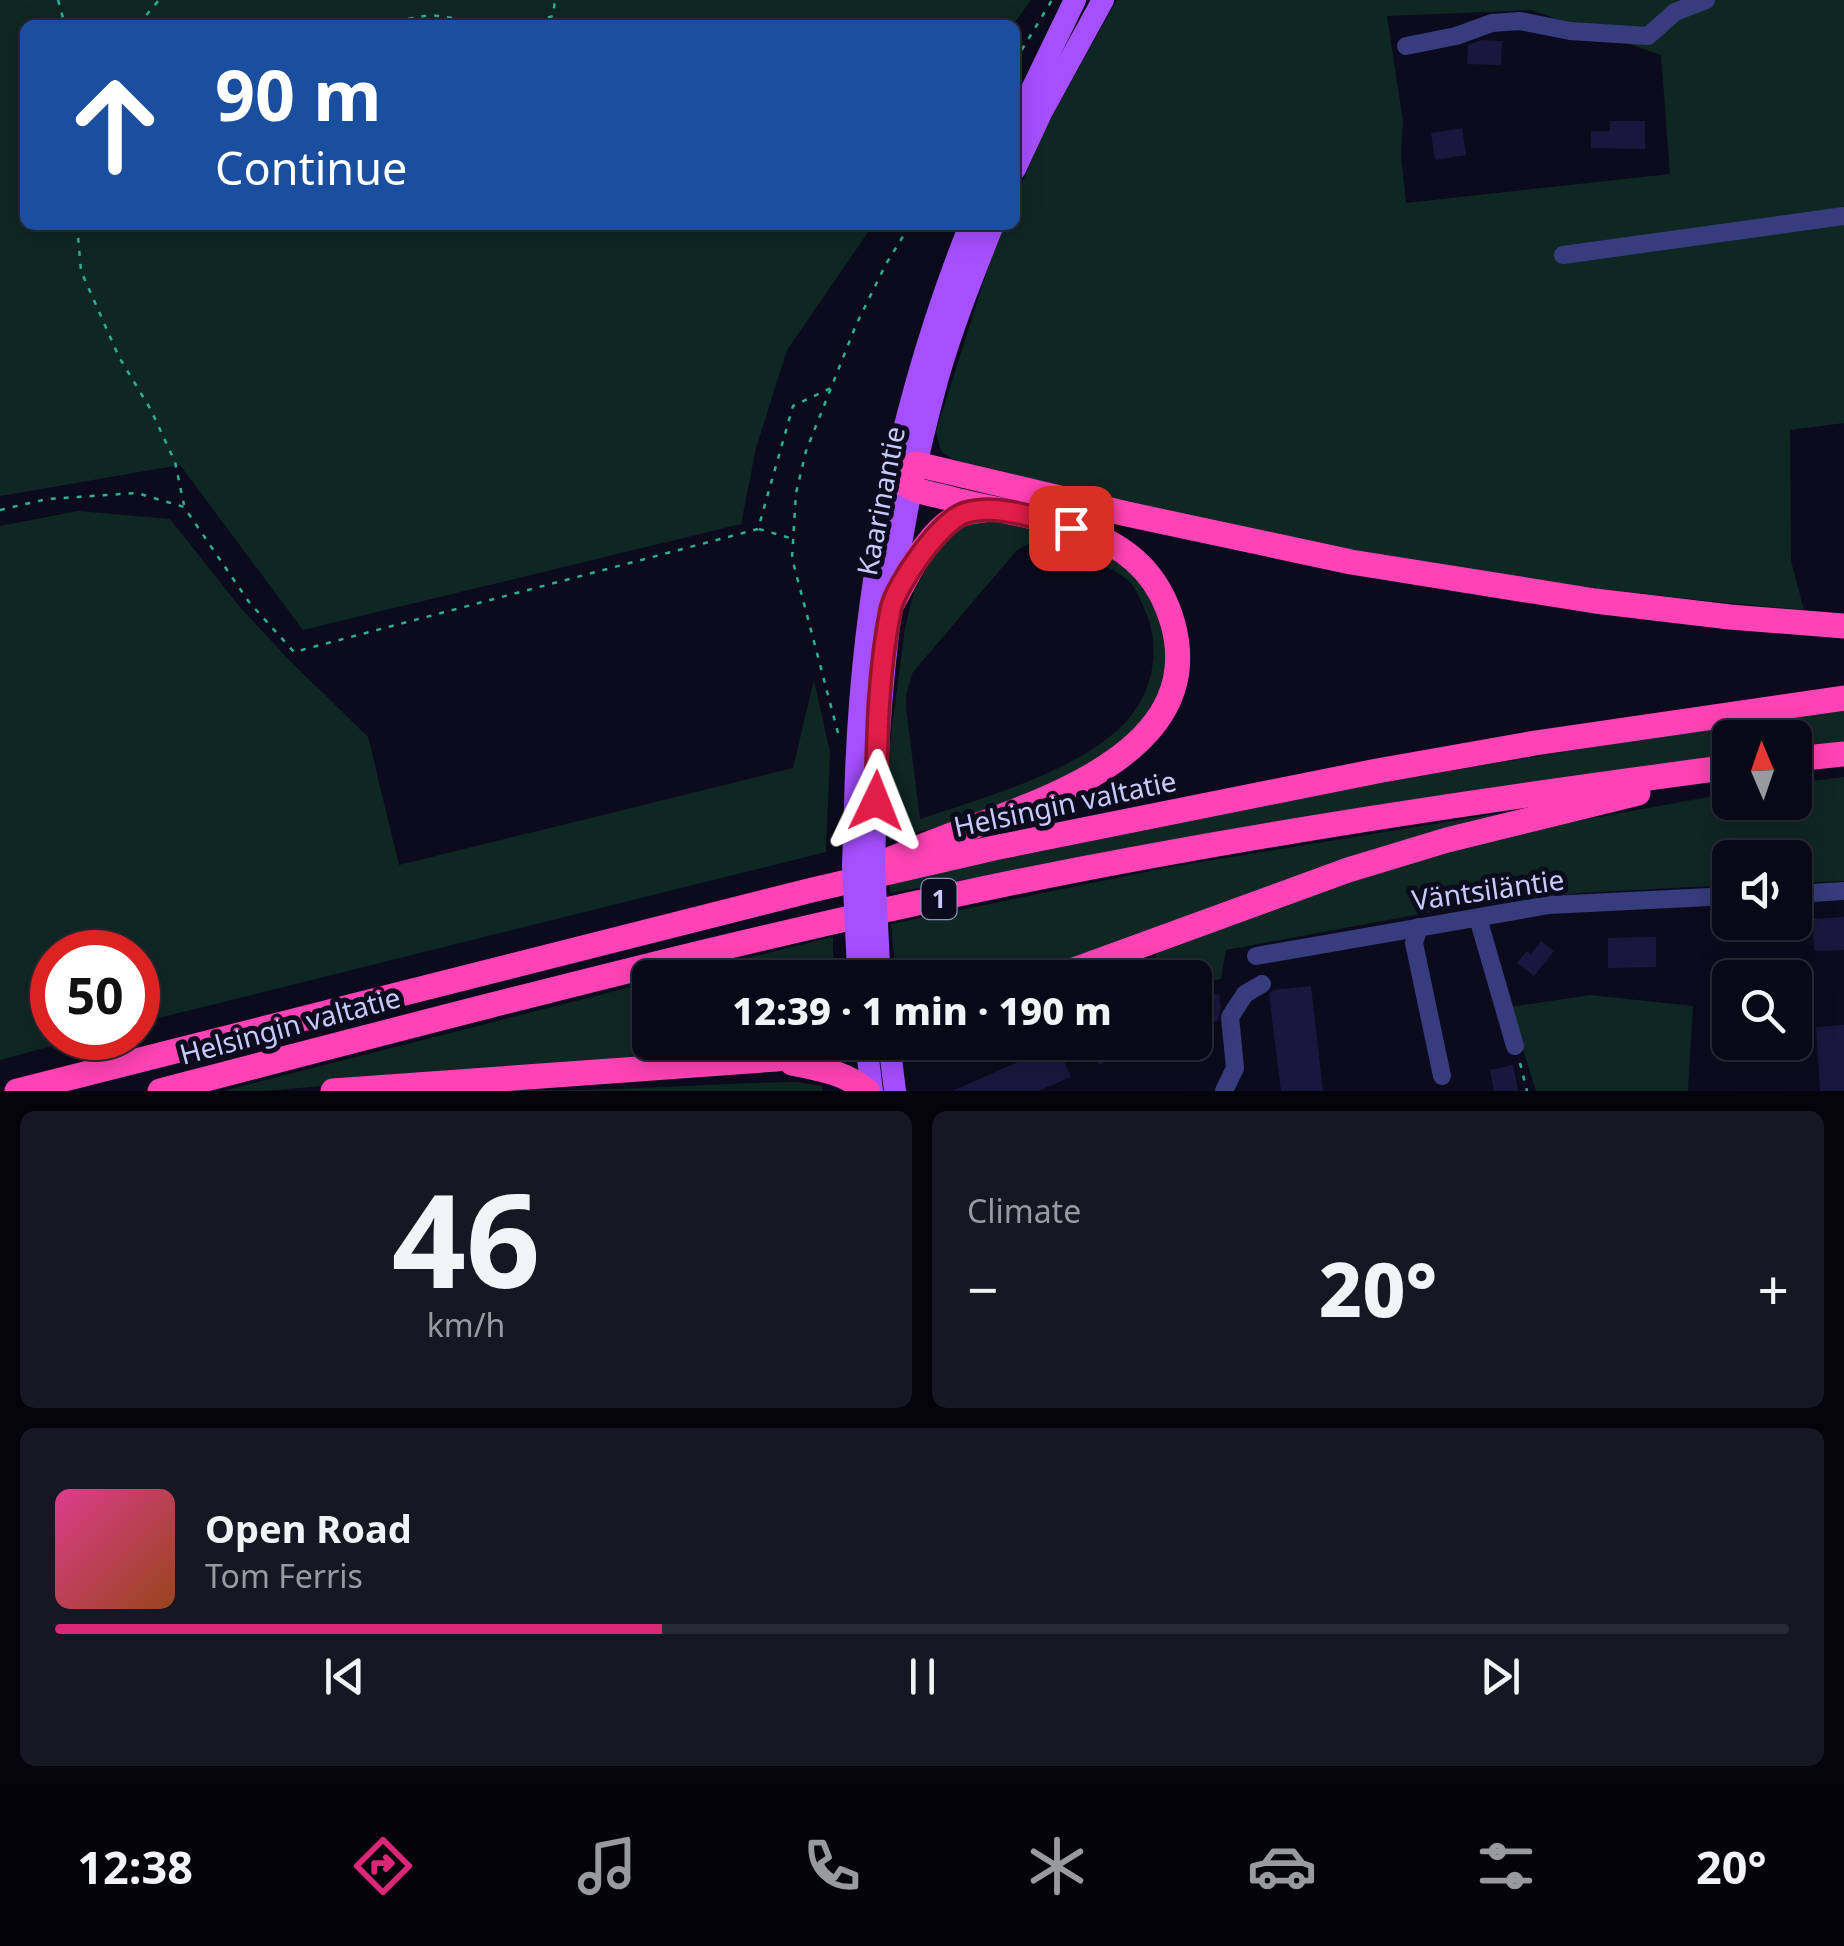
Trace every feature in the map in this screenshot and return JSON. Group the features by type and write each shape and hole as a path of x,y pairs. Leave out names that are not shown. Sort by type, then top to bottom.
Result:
{"highway":[{"path":"812,890 1075,786 1123,756 1151,727 1171,693 1176,673 1176,636 1165,602 1149,573 1134,558 1095,536 988,509 907,475"},
{"path":"907,475 1108,510 1350,562 1595,601 1844,626"},
{"path":"892,604 934,536 963,514 988,509"},
{"name":"Helsingin valtatie","path":"17,1091 812,890 1052,836 1377,770 1844,698"},
{"path":"1812,757 1844,754"},
{"name":"Helsingin valtatie","path":"160,1091 635,969 1004,885 1384,815 1712,770"},
{"path":"1101,960 1348,870 1446,840 1712,773"},
{"path":"333,1091 763,1060"},
{"path":"782,1060 840,1073 869,1091"}],"main road":[{"path":"1020,114 1075,0"},
{"path":"1020,158 1103,0"},
{"name":"Kaarinantie","path":"865,804 920,370 968,230"},
{"name":"Kaarinantie","path":"870,960 874,863 856,747 876,561 990,230"},
{"path":"869,1091 873,1060"},
{"path":"882,1060 894,1091"}],"street":[{"path":"1406,46 1456,36 1492,23 1520,21 1570,31 1648,36 1675,12 1706,0"},
{"path":"1563,255 1844,216"},
{"path":"1812,893 1844,891"},
{"name":"Väntsiläntie","path":"1256,956 1549,906 1712,897"},
{"path":"1478,918 1515,1046"},
{"path":"1419,927 1414,943 1442,1076"},
{"path":"1224,1091 1235,1068 1230,1017 1245,994 1262,984"}],"path":[{"path":"142,20 160,0"},
{"path":"540,20 553,16 555,0"},
{"path":"1020,54 1052,0"},
{"path":"400,20 431,15 466,20"},
{"path":"77,230 81,271 118,357 151,410 175,462 184,507 250,602 294,652 758,529 793,538"},
{"path":"838,735 792,558 796,492 806,451 856,324 907,230"},
{"path":"758,529 793,406 831,388"},
{"path":"0,510 47,499 137,493 184,507"},
{"path":"1515,1046 1527,1091"}],"green space":[{"path":"0,0 1031,0 1017,20 20,20 20,230 870,230 787,350 756,448 741,524 303,630 180,465 0,496"},
{"path":"1117,0 1844,0 1844,423 1790,430 1791,561 1804,610 1604,589 1405,560 1177,514 952,459 941,451 936,431 992,256 1003,230 1020,230 1020,188 1045,128","holes":["1531,10 1661,55 1670,174 1406,203 1401,155 1403,122 1387,16"]},
{"path":"78,511 170,519 239,606 368,737 399,865 793,768 814,680 830,752 826,852 160,1018 160,930 30,930 30,1052 0,1060 0,526"},
{"path":"1007,520 1114,558 1132,570 1153,597 1169,651 1162,688 1139,726 1089,766 999,808 889,841 885,781 905,628 914,592 938,547 969,524","holes":["1030,543 1100,564 1131,584 1144,608 1153,639 1152,671 1147,686 1121,727 1078,758 999,793 920,819 906,708 913,672 1017,550"]},
{"path":"1844,710 1844,742 1812,745 1812,720 1775,720"},
{"path":"1712,729 1712,758 1379,805 890,893 890,882 1375,784"},
{"path":"1844,777 1844,881 1812,882 1812,840 1712,840 1712,886 1579,893 1464,906 1226,950 1221,979 1212,980 1212,960 1154,960 1158,950 1304,896 1484,838 1712,796 1712,820 1812,820 1812,781"},
{"path":"1508,812 1077,960 894,960 891,924 1176,866"},
{"path":"833,937 833,960 738,960"},
{"path":"632,987 632,1060 264,1091 223,1091"},
{"path":"1590,995 1693,1006 1688,1091 1536,1091 1510,1007"},
{"path":"797,1082 822,1086 823,1091 443,1091 602,1089"}],"building":[{"path":"1482,40 1502,41 1501,65 1467,64 1468,45"},
{"path":"1610,121 1645,121 1645,149 1591,148 1591,131 1610,131"},
{"path":"1462,128 1466,155 1435,160 1431,133"},
{"path":"1844,917 1844,950 1814,951 1812,919"},
{"path":"1656,937 1656,967 1608,968 1608,938"},
{"path":"1541,941 1554,951 1534,976 1517,963"},
{"path":"1311,986 1323,1091 1281,1091 1269,994 1273,990"},
{"path":"1219,994 1218,1021 1212,1022 1212,995"},
{"path":"1844,1025 1844,1091 1820,1091 1816,1027"},
{"path":"1023,1060 1064,1060 1071,1077 1038,1091 952,1091"},
{"path":"1513,1065 1518,1091 1494,1091 1490,1070"}],"route":[{"path":"876,801 882,678 892,604 926,546 956,518 988,509 1071,528"}]}
